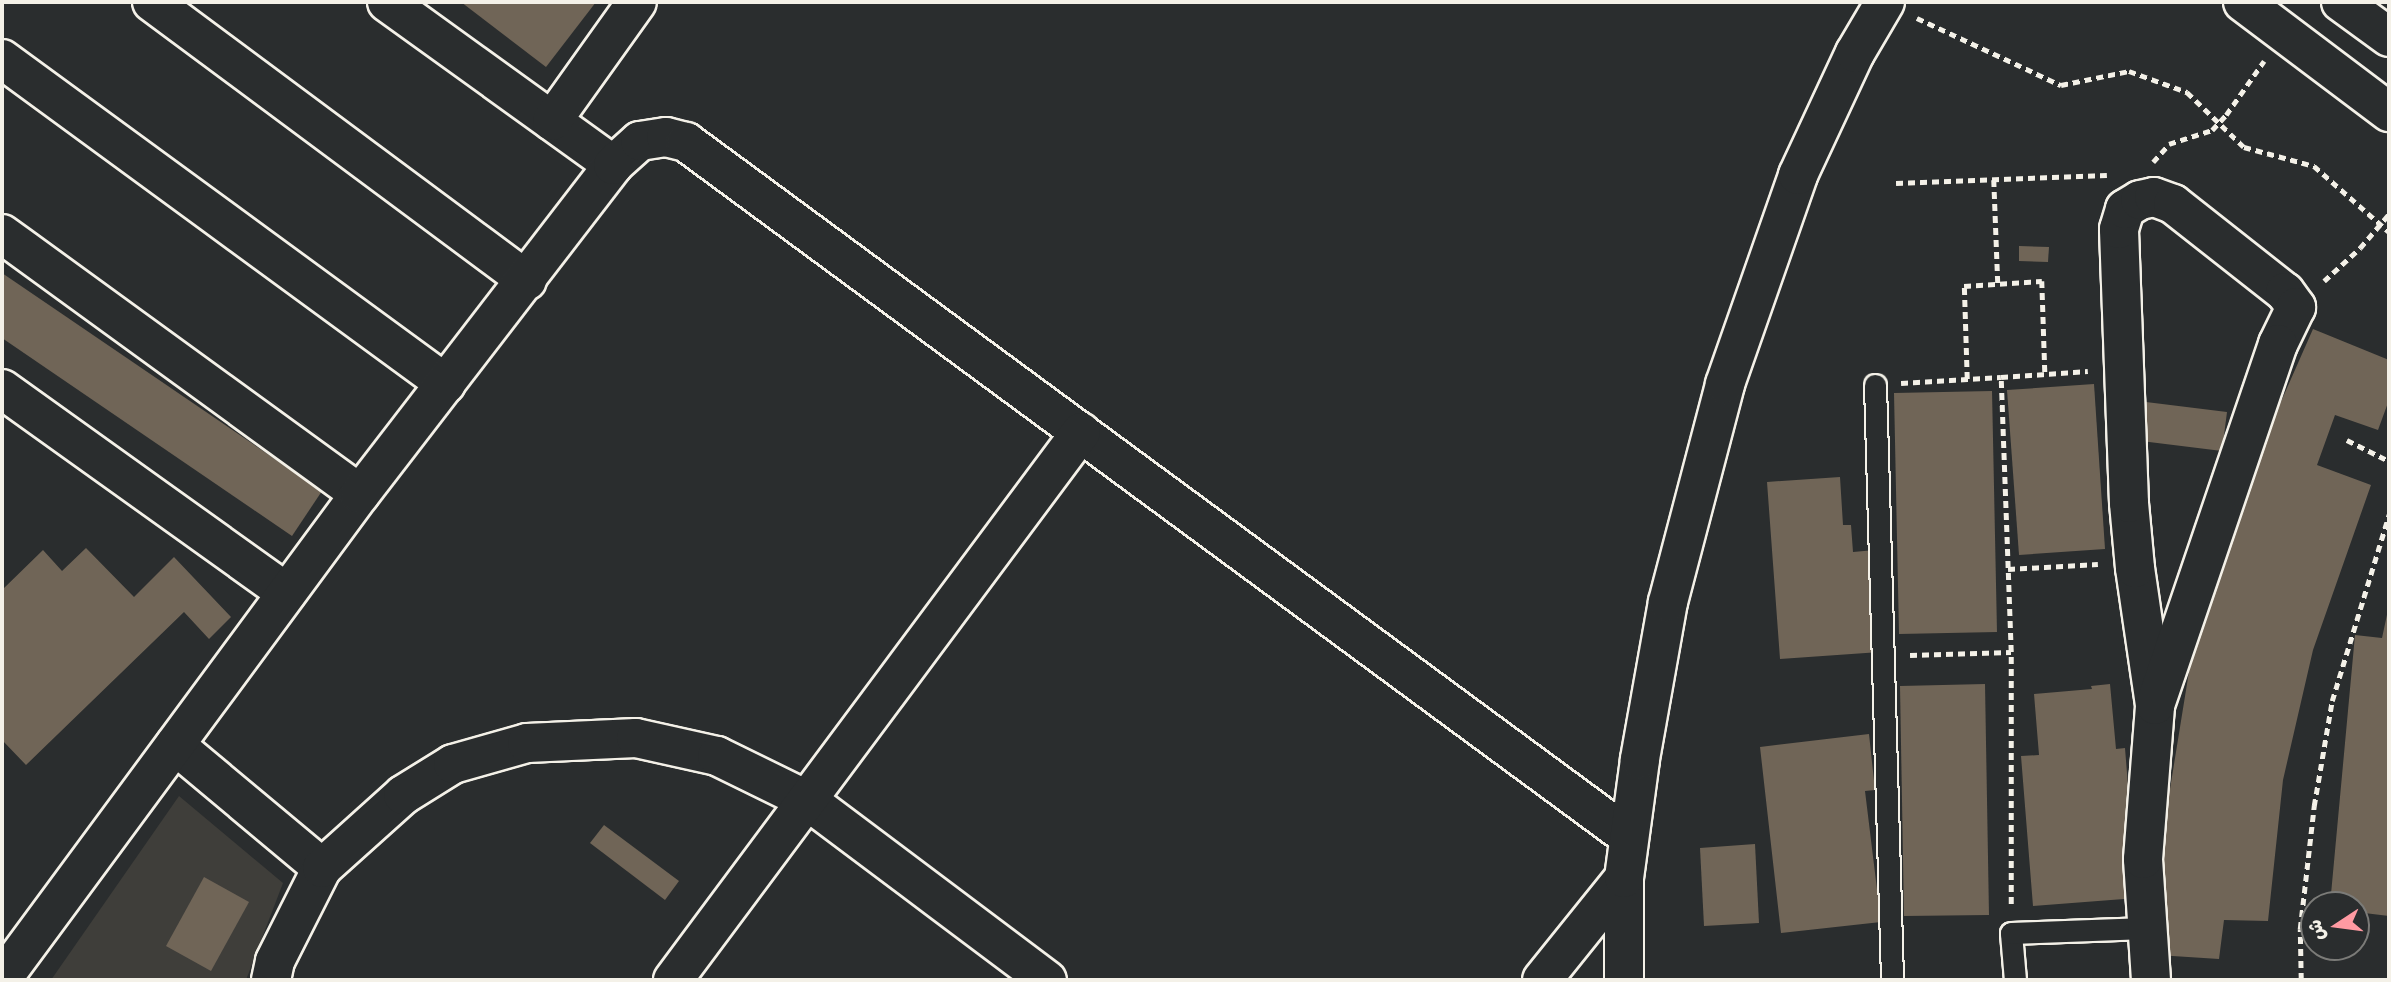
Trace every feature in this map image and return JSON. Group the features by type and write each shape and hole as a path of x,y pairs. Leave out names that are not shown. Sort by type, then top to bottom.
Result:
{"street":[{"path":"152,2 527,281"},
{"path":"387,2 613,165"},
{"path":"552,121 637,2"},
{"path":"1625,980 1624,878 1628,836 1668,602 1725,384 1798,175 1856,54 1885,2"},
{"path":"2243,2 2389,112"},
{"path":"2341,2 2389,37"},
{"path":"2,59 446,384"},
{"path":"2,979 360,494 527,281 613,165 640,141 666,137 686,142 1628,836"},
{"path":"2151,980 2143,859 2155,705 2134,562 2119,229 2125,209 2142,187 2154,197 2173,204 2285,292 2296,307 2278,344 2155,705"},
{"path":"2,234 360,494"},
{"path":"2,389 287,593"},
{"path":"680,978 807,800 1081,432"},
{"path":"271,980 275,961 322,868 403,795 453,764 527,743 636,738 717,756 807,800 1047,980"},
{"path":"175,745 322,868"},
{"path":"1542,980 1624,878"}],"lane":[{"path":"1875,385 1892,980"},
{"path":"2015,980 2011,933 2146,928"}],"path":[{"path":"1885,2 2061,85 2129,71 2187,92 2244,147 2314,166 2380,227 2389,232"},
{"path":"1896,183 1994,180 2142,187 2169,144 2212,130 2220,122 2283,32"},
{"path":"1994,180 1998,283"},
{"path":"2296,307 2380,227 2389,215"},
{"path":"1967,379 1964,286 1998,283 2042,281 2045,373"},
{"path":"1875,385 2124,370"},
{"path":"2001,377 2011,652 2011,933"},
{"path":"2347,439 2389,461"},
{"path":"2301,980 2300,929 2314,806 2332,701 2389,514"},
{"path":"2008,569 2134,562"},
{"path":"1883,656 2011,652"}],"shaded area":[{"path":"179,796 283,883 246,980 51,980"}],"building":[{"path":"461,2 596,2 546,67"},
{"path":"2019,246 2049,247 2048,262 2019,261"},
{"path":"2,273 322,491 292,536 2,338"},
{"path":"2313,329 2389,360 2389,400 2378,430 2335,415 2317,465 2371,485 2313,650 2283,780 2268,921 2224,920 2219,959 2157,955 2164,826 2192,653 2257,456"},
{"path":"2094,384 2105,549 2019,555 2007,390"},
{"path":"1992,391 1997,632 1899,634 1894,393"},
{"path":"2146,402 2227,412 2222,451 2141,441"},
{"path":"1840,477 1843,525 1851,525 1853,552 1875,550 1880,652 1780,659 1767,482"},
{"path":"86,548 134,597 174,557 231,617 209,639 184,612 26,765 2,740 2,590 43,550 62,571"},
{"path":"2389,610 2389,916 2370,914 2370,891 2331,891 2355,635 2382,638"},
{"path":"1985,684 1989,915 1904,916 1900,686"},
{"path":"2110,684 2116,749 2125,748 2137,898 2033,906 2021,756 2039,755 2034,694 2092,689 2091,686"},
{"path":"1869,734 1875,790 1865,791 1881,922 1781,933 1760,747"},
{"path":"604,825 679,881 665,900 590,843"},
{"path":"1755,844 1759,923 1704,926 1700,848"},
{"path":"204,877 249,902 211,971 166,946"}]}
